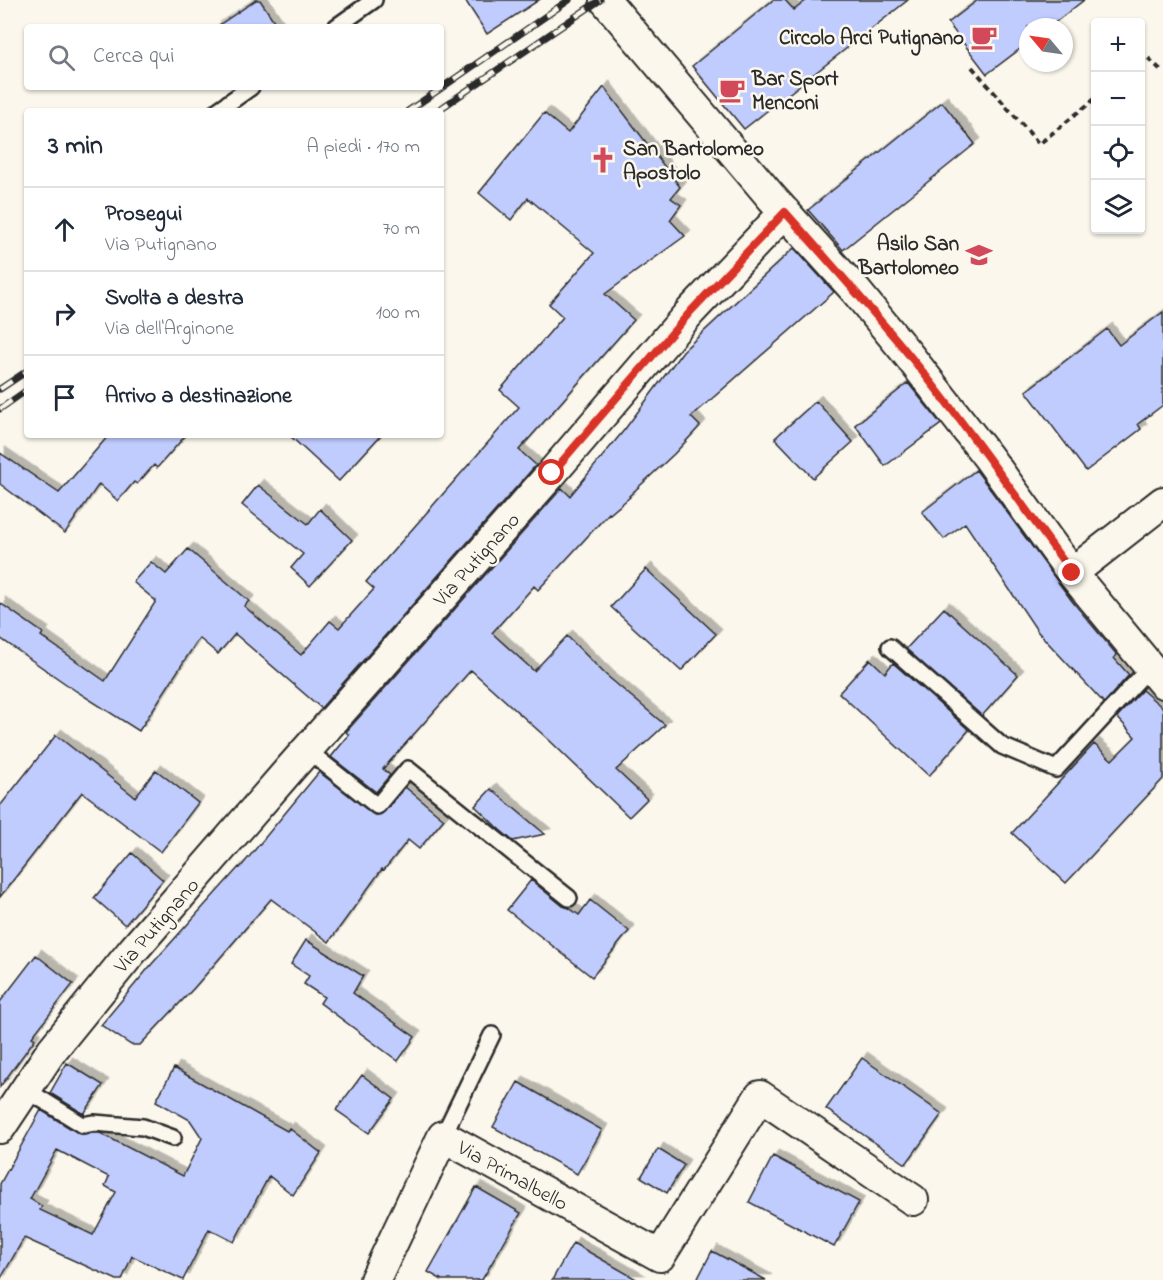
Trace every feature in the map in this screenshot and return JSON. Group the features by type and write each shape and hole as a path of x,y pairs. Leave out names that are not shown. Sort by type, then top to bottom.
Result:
{"street":[{"path":"605,0 906,352 988,457 1072,573 1156,675"},
{"name":"Via Putignano","path":"0,1128 52,1050 97,993 691,311 785,212"},
{"path":"1072,573 1163,502"},
{"name":"Via Primalbello","path":"375,1280 443,1136 660,1256 760,1096 913,1200"}],"lane":[{"path":"340,24 374,0"},
{"path":"221,108 247,90"},
{"path":"890,647 1002,746 1056,769 1156,675"},
{"path":"307,750 376,806 408,769 569,898"},
{"path":"443,1136 492,1035"},
{"path":"25,1089 83,1125 94,1123 143,1126 173,1138"}],"path":[{"path":"1145,58 1163,72"},
{"path":"972,67 1039,144 1091,101"}],"building":[{"path":"256,0 260,0 276,24 220,24"},
{"path":"465,0 539,0 487,34"},
{"path":"773,0 785,0 794,10 807,0 908,0 744,129 692,66"},
{"path":"978,0 1084,0 1061,18 1019,18 1019,50 987,74 948,23"},
{"path":"604,87 680,187 671,198 681,205 670,220 685,236 605,294 634,320 519,450 536,465 321,708 235,634 218,654 199,638 139,731 0,638 0,603 43,633 41,636 105,681 156,601 133,582 151,562 166,574 188,549 249,601 244,606 301,655 330,621 339,628 374,589 366,582 519,407 500,390 563,317 549,304 594,253 528,198 511,220 479,193 544,113 568,133"},
{"path":"942,102 975,144 843,250 808,210"},
{"path":"794,248 834,292 691,417 700,426 630,497 609,513 538,590 534,586 492,633 534,671 567,636 606,675 665,725 616,770 647,799 629,817 549,740 471,670 383,769 390,775 376,792 331,757 349,735 346,732 562,488 570,496 625,429 683,351"},
{"path":"1163,312 1163,405 1138,424 1141,429 1086,471 1026,391 1107,329 1119,345"},
{"path":"908,383 941,424 885,466 855,425"},
{"path":"816,401 853,442 813,478 775,438"},
{"path":"106,438 183,438 157,468 154,465 137,484 134,482 118,501 99,484 65,533 0,484 0,453 59,493"},
{"path":"292,438 378,438 339,481"},
{"path":"976,470 1072,601 1117,655 1114,658 1129,675 1104,703 1038,632 965,523 944,539 922,512"},
{"path":"258,485 308,524 320,509 352,540 310,586 291,568 303,554 242,505"},
{"path":"646,569 716,634 681,671 611,607"},
{"path":"944,608 1018,675 982,716 906,649"},
{"path":"870,659 885,673 893,663 969,730 929,776 839,693"},
{"path":"1142,690 1163,708 1163,779 1066,883 1012,833 1094,744 1112,760 1135,737 1117,717"},
{"path":"56,735 135,797 156,770 198,803 161,852 82,792 0,897 0,806"},
{"path":"319,772 375,815 384,812 405,787 444,819 419,849 408,840 384,870 382,869 329,942 271,899 194,988 140,1045 131,1045 101,1025 151,965 240,868"},
{"path":"491,789 545,834 513,841 475,806"},
{"path":"132,853 163,880 125,925 94,898"},
{"path":"531,880 563,906 579,915 590,900 629,931 592,977 507,910"},
{"path":"306,940 363,976 353,993 415,1037 398,1061 320,1003 324,997 304,984 309,976 291,964"},
{"path":"36,955 73,984 32,1037 35,1039 0,1087 0,1002"},
{"path":"862,1058 942,1114 906,1164 826,1109"},
{"path":"67,1063 103,1085 84,1114 50,1093"},
{"path":"174,1068 287,1131 289,1128 321,1153 293,1195 269,1176 234,1242 209,1229 183,1280 132,1256 122,1280 117,1280 24,1238 0,1280 0,1184 41,1110 78,1133 100,1133 183,1176 202,1138 190,1120 156,1101","holes":["57,1150 109,1177 105,1186 116,1192 93,1235 40,1210 42,1206 30,1199"]},
{"path":"362,1075 394,1099 369,1133 336,1110"},
{"path":"518,1082 602,1130 577,1174 493,1127"},
{"path":"658,1149 684,1165 667,1193 641,1177"},
{"path":"773,1156 859,1202 834,1247 749,1202"},
{"path":"476,1187 521,1213 482,1280 442,1280 428,1272"},
{"path":"573,1243 638,1280 552,1280"},
{"path":"712,1251 766,1280 697,1280"}],"railway":[{"path":"444,86 569,0"},
{"path":"441,108 600,0"},
{"path":"412,108 438,90"},
{"path":"0,389 24,373"},
{"path":"0,409 24,392"}],"place":[{"name":"Circolo Arci Putignano","path":"984,37"},
{"name":"Bar Sport Menconi","path":"732,90"},
{"name":"San Bartolomeo Apostolo","path":"603,160"},
{"name":"Asilo San Bartolomeo","path":"979,255"}],"route":[{"path":"552,473 691,311 785,212 855,290 906,352 988,457 1072,573"}]}
